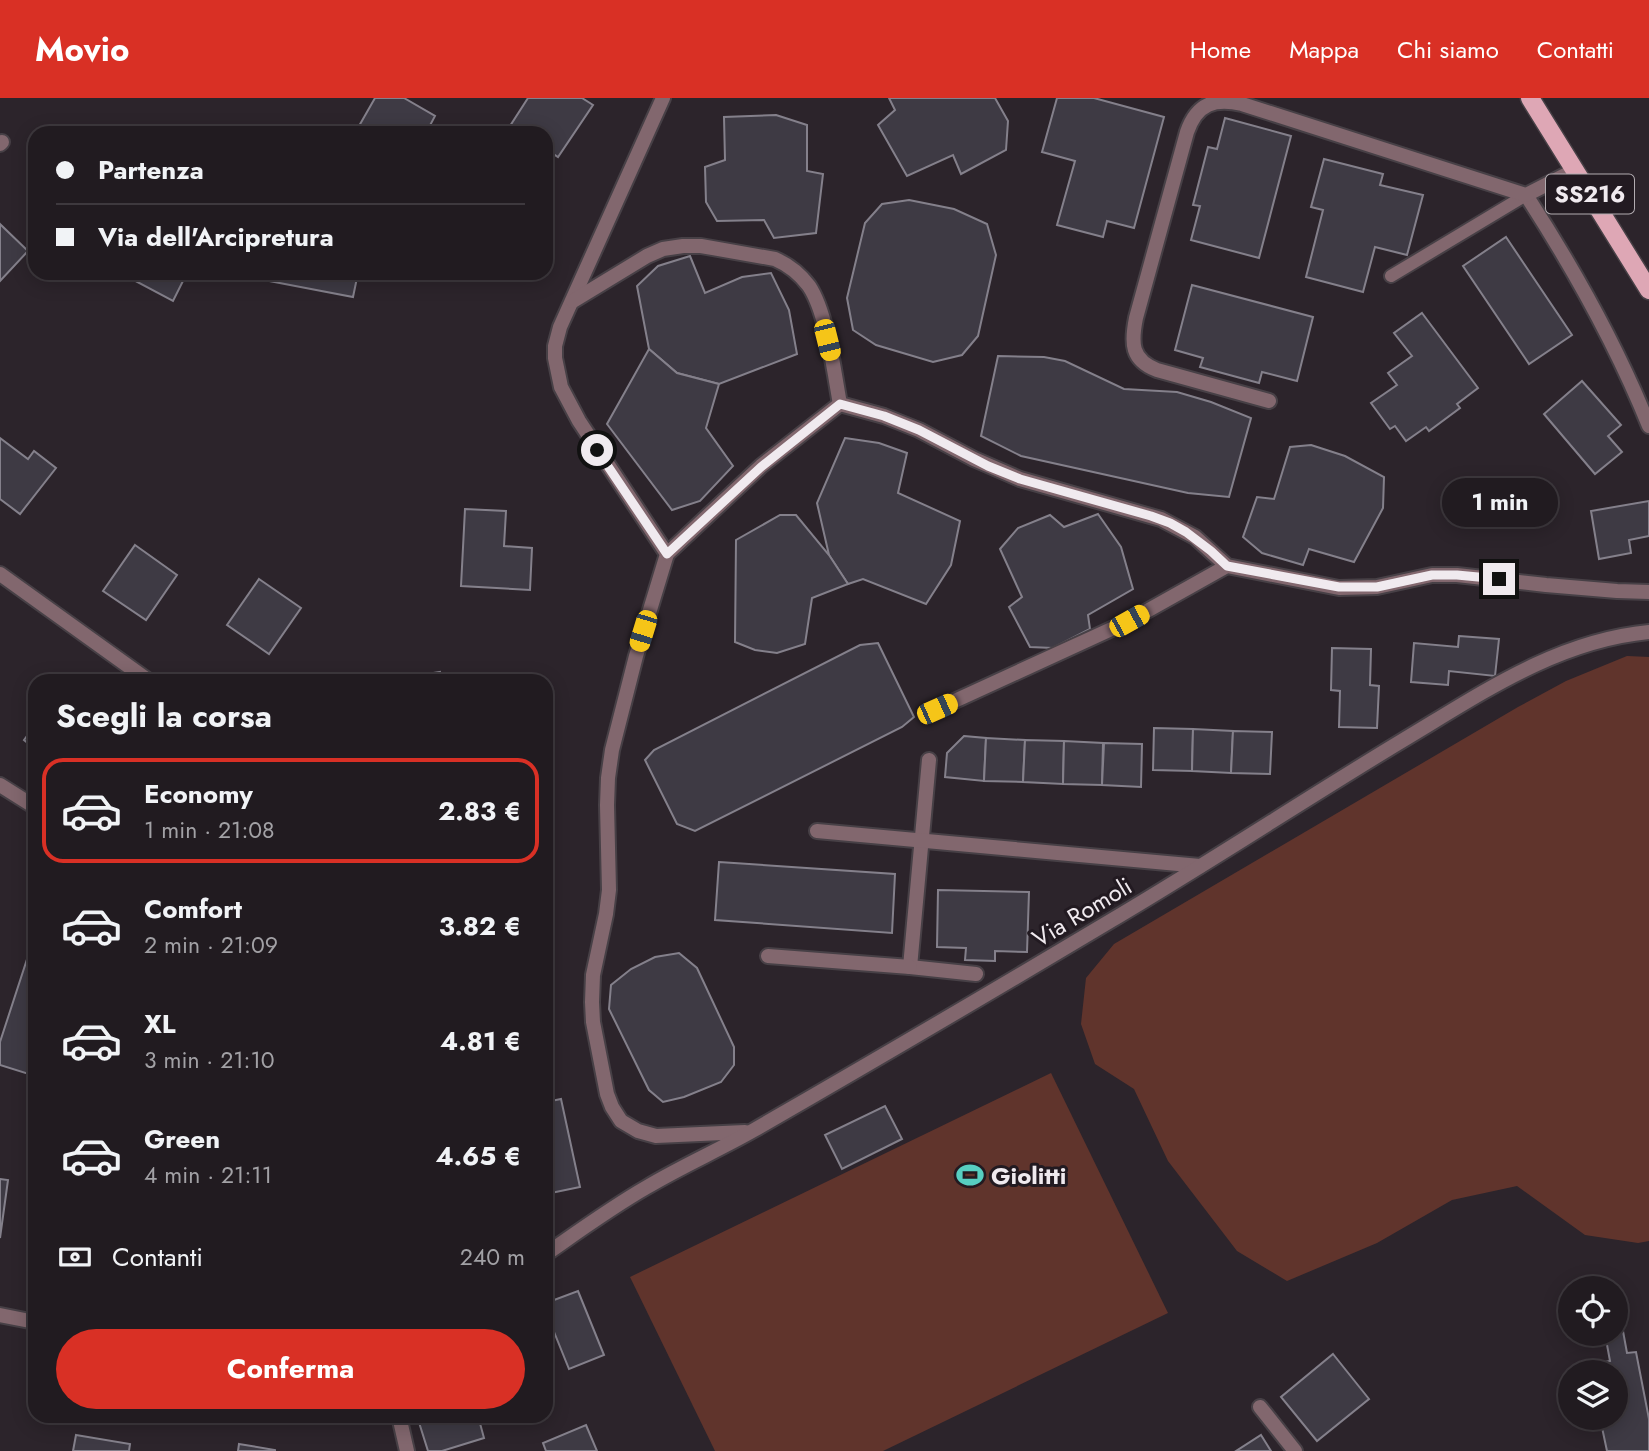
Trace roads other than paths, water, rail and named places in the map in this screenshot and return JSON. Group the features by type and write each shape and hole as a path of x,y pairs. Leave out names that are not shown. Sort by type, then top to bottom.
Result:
{"main road":[{"name":"SS216","path":"1530,98 1649,290"}],"street":[{"path":"663,98 560,327 555,358 561,387 579,421 667,554"},
{"path":"1269,401 1149,367 1141,360 1133,344 1136,318 1187,132 1194,117 1210,103 1227,101 1242,104 1526,195 1585,291 1649,426"},
{"path":"1526,195 1575,170"},
{"path":"573,301 647,256 673,247 711,247 782,262 798,273 814,295 826,332 840,404"},
{"path":"750,1132 656,1136 638,1131 621,1121 607,1094 593,1022 592,1002 593,975 609,890 607,805 612,750 636,656 667,554 761,467 840,404"},
{"path":"840,404 884,416 919,430 988,466 1020,479 1170,523 1195,537 1227,566 1339,587 1377,587 1432,575 1457,575 1617,592 1649,592"},
{"path":"937,709 1129,621 1227,566"},
{"path":"0,574 139,674"},
{"name":"Via Romoli","path":"553,1249 633,1195 750,1132 919,1035 1136,906 1518,672 1589,643 1649,632"},
{"path":"910,967 929,760"},
{"path":"0,785 28,803"},
{"path":"817,831 1200,866"},
{"path":"768,956 976,974"},
{"path":"0,1315 28,1321"},
{"path":"1260,1408 1296,1451"},
{"path":"401,1423 407,1451"}],"lane":[{"path":"1391,276 1526,195"}],"place":[{"name":"Giolitti","path":"970,1175"}]}
